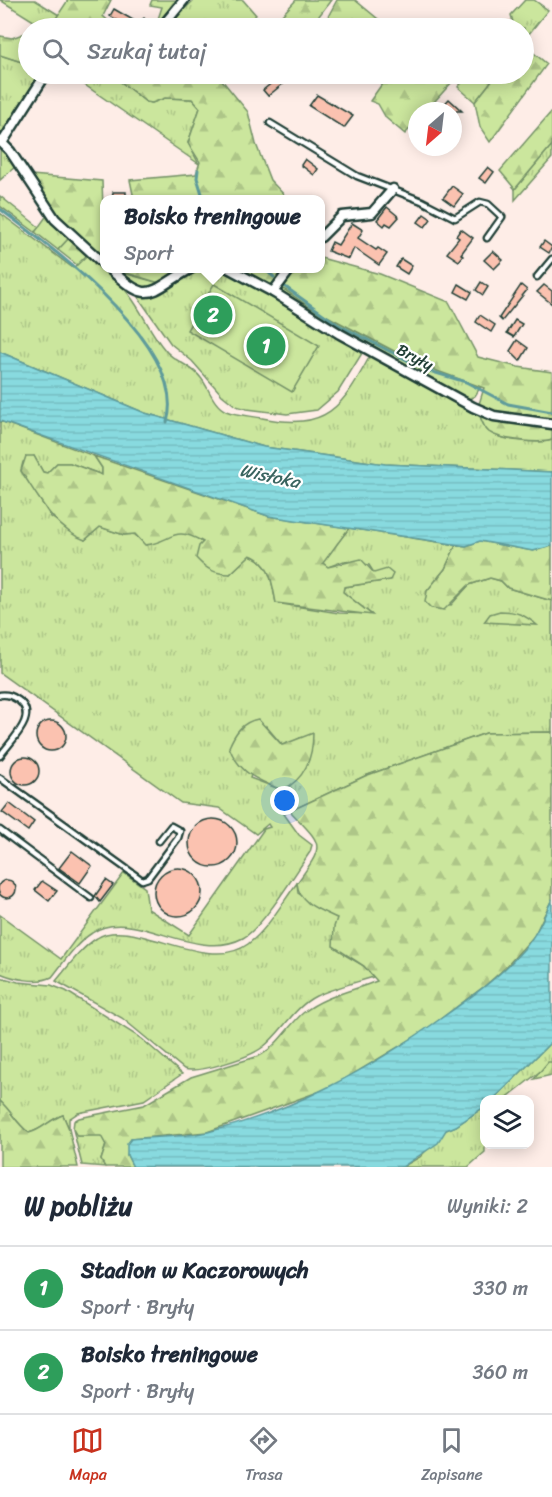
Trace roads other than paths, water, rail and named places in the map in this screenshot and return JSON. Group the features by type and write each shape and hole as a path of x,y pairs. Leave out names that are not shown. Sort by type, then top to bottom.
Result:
{"street":[{"path":"169,18 184,0"},
{"path":"39,84 1,142 55,219 100,260"},
{"path":"325,233 342,216 372,213 393,189"},
{"path":"114,273 133,290 147,293 159,289 184,273"},
{"name":"Bryły","path":"237,273 273,292 340,334 473,407 494,416 552,424"},
{"path":"273,292 287,273"}],"lane":[{"path":"270,123 357,176 393,189 455,218 480,202 488,204 502,217 487,238"},
{"path":"537,277 552,259"},
{"path":"0,695 11,696 28,711 26,722 2,748 0,756"},
{"path":"0,778 142,880 148,878 178,838 180,831 171,826 159,841"},
{"path":"0,830 92,898"}],"water":[{"name":"Wisłoka","path":"0,352 145,413 264,447 385,464 552,472 552,546 533,551 480,541 466,546 268,516 0,421"},
{"path":"552,899 552,1041 498,1095 480,1095 480,1110 446,1130 438,1143 402,1167 133,1167 127,1155 127,1144 131,1139 199,1134 240,1123 301,1100 388,1054 485,986 523,950 539,926"}],"waterway":[{"path":"198,170 197,178 202,195"},
{"path":"0,209 81,274 138,332 158,363 168,393 167,422"},
{"path":"269,273 274,277"},
{"path":"284,286 337,324 426,370 466,382 508,404 552,412"}],"place":[{"name":"Boisko treningowe","path":"213,315"},
{"name":"Stadion w Kaczorowych","path":"266,346"}]}
